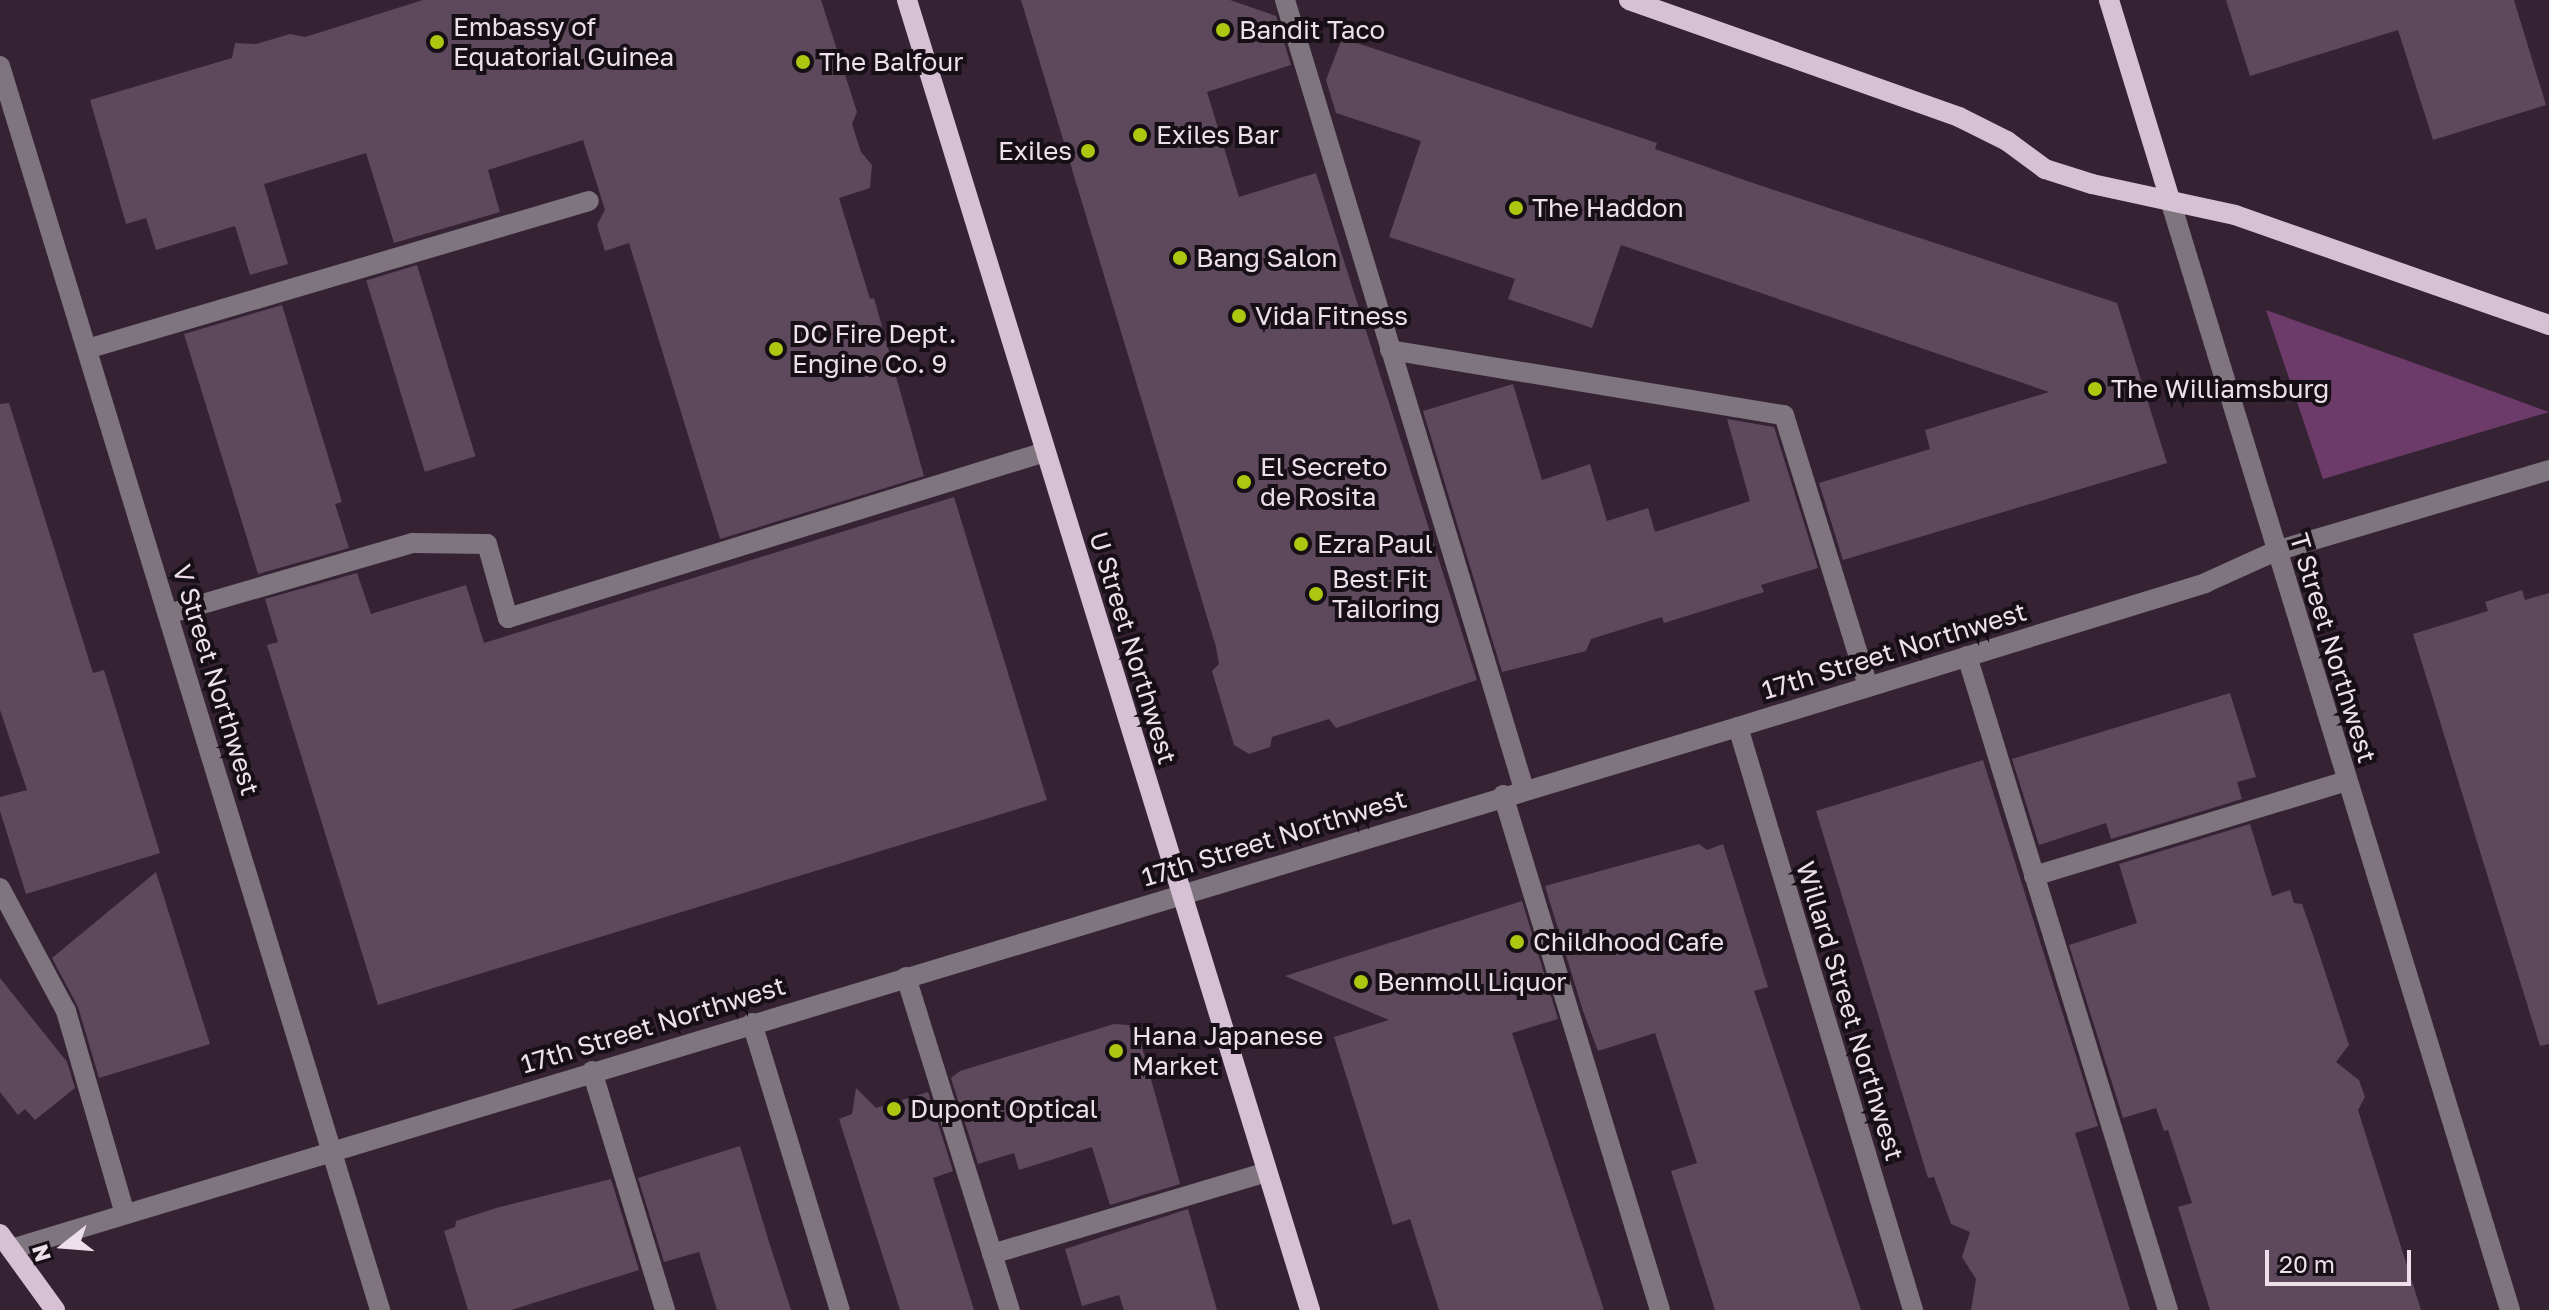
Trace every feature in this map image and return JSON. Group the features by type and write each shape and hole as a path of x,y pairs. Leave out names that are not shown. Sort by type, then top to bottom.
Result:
{"main road":[{"name":"U Street Northwest","path":"907,0 1310,1310"},
{"path":"1629,0 1959,117 2007,141 2045,169 2235,215 2549,325"},
{"name":"T Street Northwest","path":"2109,0 2170,200"},
{"path":"6,1241 55,1310"}],"street":[{"path":"1285,0 1524,789"},
{"name":"V Street Northwest","path":"0,66 380,1310"},
{"name":"T Street Northwest","path":"2170,200 2510,1310"},
{"path":"87,349 589,201"},
{"path":"1390,350 1784,415 1868,686"},
{"path":"168,614 413,543 472,543 487,544 508,618 1045,452"},
{"name":"17th Street Northwest","path":"6,1241 125,1214 1181,892 1738,727 2205,583 2276,551 2549,470"},
{"path":"1967,656 2168,1310"},
{"name":"Willard Street Northwest","path":"1738,727 1913,1310"},
{"path":"2034,876 2347,781"},
{"path":"1503,795 1660,1310"},
{"path":"0,888 66,1011 125,1214"},
{"path":"906,977 1010,1310"},
{"path":"752,1023 840,1310"},
{"path":"592,1071 665,1310"},
{"path":"992,1254 1267,1172"}],"shaded area":[{"path":"2266,310 2445,374 2549,412 2323,479"}],"building":[{"path":"423,0 821,0 857,112 852,124 861,152 872,165 870,188 839,198 870,299 874,298 924,476 720,539 629,243 605,251 597,225 605,210 583,140 488,170 500,212 394,243 366,153 264,184 288,264 250,275 235,226 156,250 146,218 126,224 90,100 232,58 235,43 256,44 290,34 305,37"},
{"path":"1021,0 1230,0 1276,16 1291,65 1207,92 1239,197 1316,173 1477,680 1336,728 1329,719 1272,737 1270,747 1249,754 1234,745 1212,671 1219,664 1216,647"},
{"path":"2226,0 2514,0 2546,105 2433,140 2398,30 2250,76"},
{"path":"1342,38 1657,143 1655,149 1750,182 2117,303 2167,463 1843,560 1819,483 1930,449 1925,430 2049,392 1621,245 1592,328 1508,299 1515,279 1389,237 1421,141 1336,113 1326,80"},
{"path":"417,265 475,456 425,472 366,280"},
{"path":"282,305 342,502 335,504 349,548 258,574 184,334"},
{"path":"1513,384 1542,480 1590,464 1607,521 1648,508 1655,532 1750,501 1727,419 1774,427 1818,568 1761,585 1764,592 1664,623 1662,617 1591,639 1586,651 1502,672 1423,411"},
{"path":"9,403 93,673 104,670 160,853 26,894 0,811 0,797 27,790 0,710 0,404"},
{"path":"954,497 1047,800 378,1005 267,645 278,642 265,599 357,573 371,614 466,585 484,643"},
{"path":"2522,590 2525,600 2549,593 2549,1044 2540,1046 2413,634 2488,611 2485,602"},
{"path":"2230,693 2256,777 2237,782 2242,799 2111,839 2106,823 2039,845 2012,759"},
{"path":"1983,760 2098,1126 2075,1133 2130,1310 1971,1310 1976,1279 1962,1257 1970,1232 1951,1224 1934,1177 1928,1178 1816,811"},
{"path":"2250,824 2272,896 2290,890 2294,903 2302,904 2314,938 2349,1045 2336,1062 2359,1080 2365,1097 2358,1110 2421,1310 2210,1310 2178,1207 2192,1203 2168,1130 2164,1131 2156,1108 2123,1118 2069,945 2137,923 2119,864"},
{"path":"1699,844 1707,850 1723,844 1768,987 1754,991 1861,1310 1715,1310 1671,1171 1697,1163 1655,1033 1598,1051 1583,1011 1545,886"},
{"path":"156,872 210,1044 99,1078 78,1007 52,958"},
{"path":"1522,901 1558,1019 1512,1033 1604,1310 1439,1310 1410,1219 1393,1225 1334,1037 1389,1020 1285,976"},
{"path":"0,978 67,1062 75,1088 35,1120 25,1109 18,1115 0,1092"},
{"path":"1114,1024 1129,1025 1133,1038 1139,1036 1180,1184 1110,1205 1092,1147 1019,1170 1014,1153 978,1164 951,1078 960,1071"},
{"path":"856,1088 876,1108 928,1092 953,1171 933,1178 974,1310 900,1310 839,1119 852,1114"},
{"path":"740,1146 791,1310 717,1310 699,1252 664,1262 638,1178"},
{"path":"611,1179 639,1270 511,1310 468,1310 444,1231 455,1227 456,1221 496,1208"},
{"path":"1188,1209 1217,1310 1124,1310 1119,1295 1082,1306 1065,1249"}],"place":[{"name":"Bandit Taco","path":"1223,30"},
{"name":"Embassy of Equatorial Guinea","path":"437,42"},
{"name":"The Balfour","path":"803,62"},
{"name":"Exiles Bar","path":"1140,135"},
{"name":"Exiles","path":"1088,151"},
{"name":"The Haddon","path":"1516,208"},
{"name":"Bang Salon","path":"1180,258"},
{"name":"Vida Fitness","path":"1239,316"},
{"name":"DC Fire Dept. Engine Co. 9","path":"776,349"},
{"name":"The Williamsburg","path":"2095,389"},
{"name":"El Secreto de Rosita","path":"1244,482"},
{"name":"Ezra Paul","path":"1301,544"},
{"name":"Best Fit Tailoring","path":"1316,594"},
{"name":"Childhood Cafe","path":"1517,942"},
{"name":"Benmoll Liquor","path":"1361,982"},
{"name":"Hana Japanese Market","path":"1116,1051"},
{"name":"Dupont Optical","path":"894,1109"}]}
